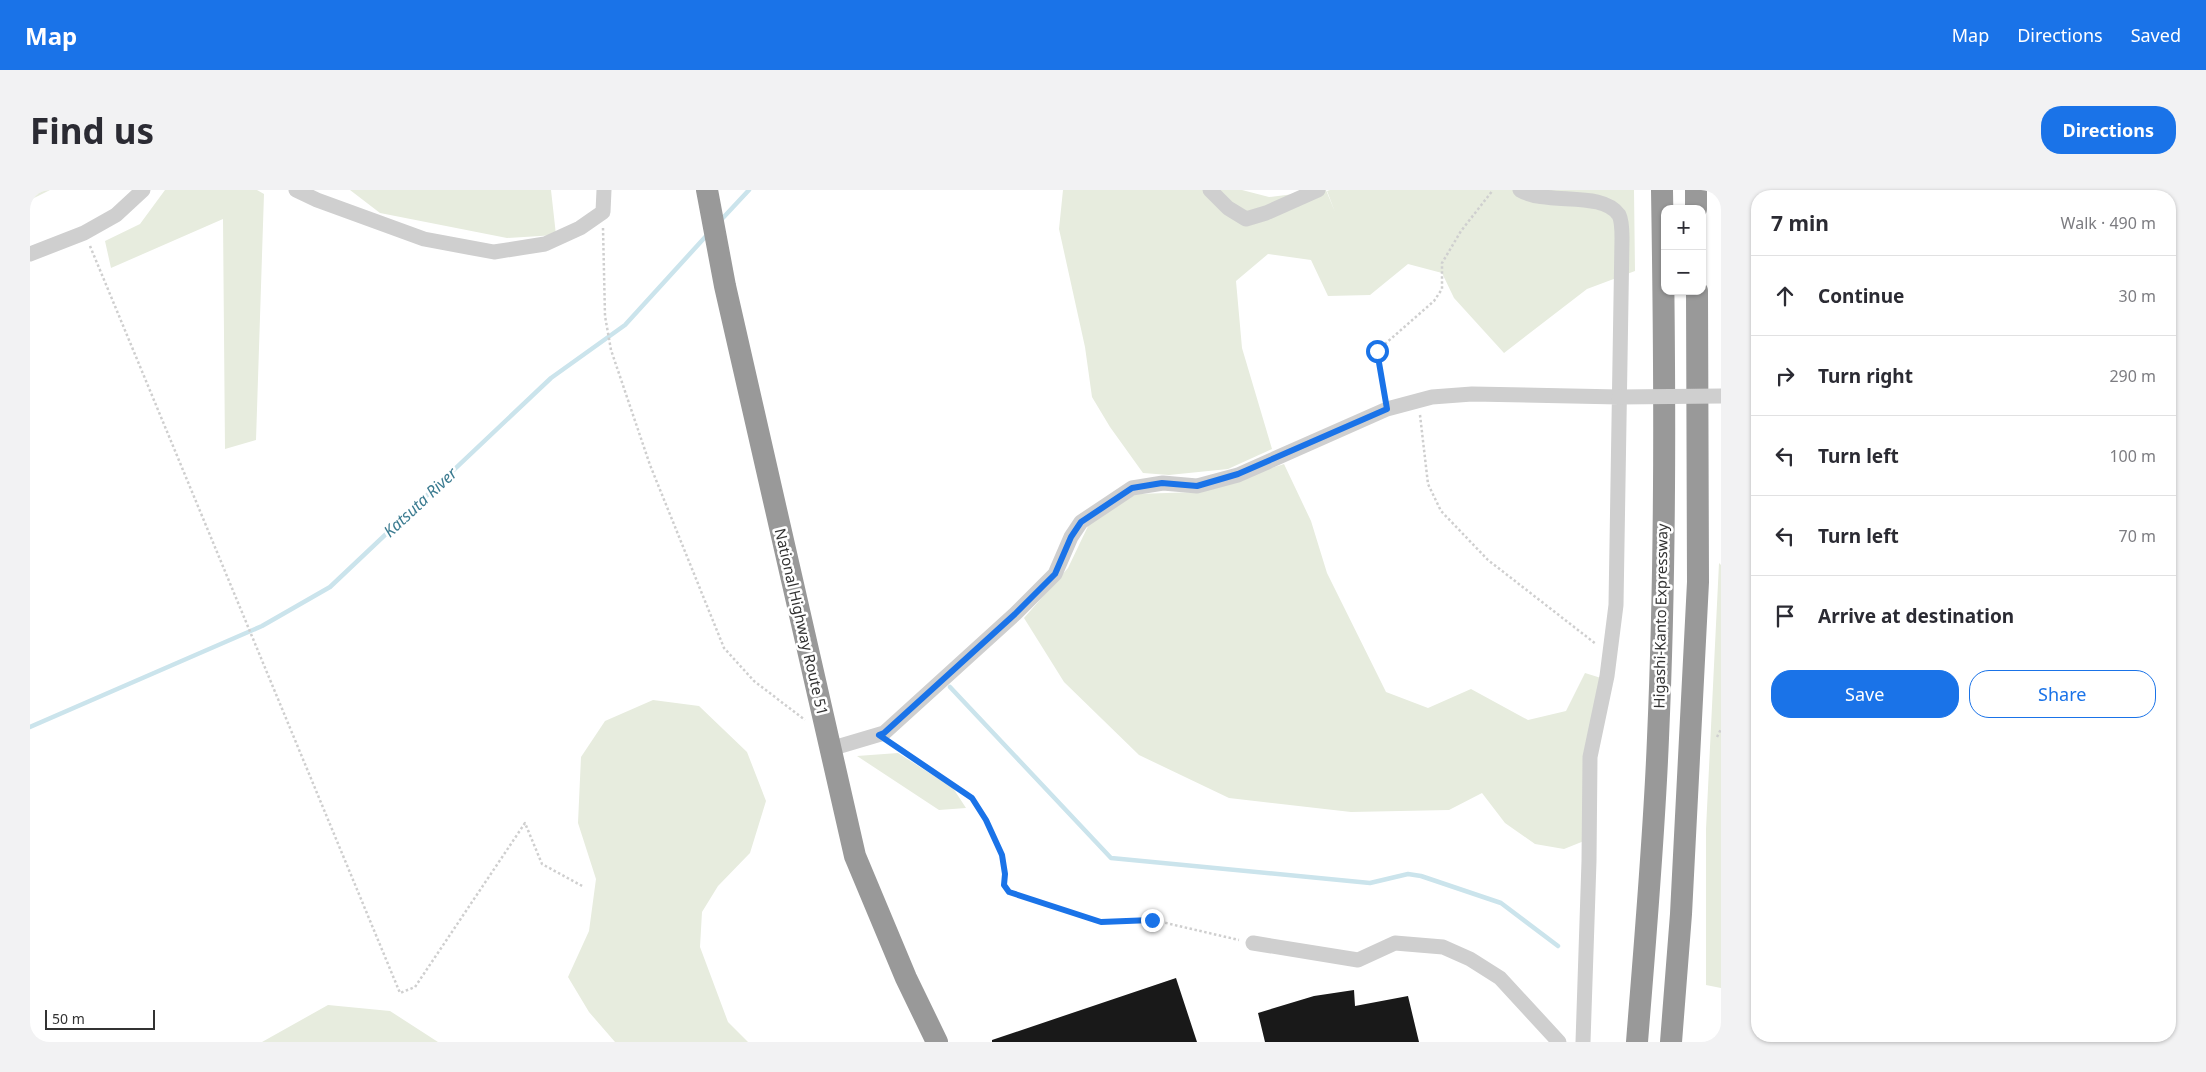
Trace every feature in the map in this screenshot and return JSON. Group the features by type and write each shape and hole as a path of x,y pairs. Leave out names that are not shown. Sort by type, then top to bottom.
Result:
{"highway":[{"name":"National Highway Route 51","path":"706,190 725,286 855,856 906,978 936,1042"},
{"name":"Higashi-Kanto Expressway","path":"1637,1042 1652,858 1658,738 1663,506 1662,190"},
{"path":"1696,190 1696,205"},
{"path":"1671,1042 1681,914 1698,582 1697,295"}],"street":[{"path":"30,254 84,233 116,214 143,190"},
{"path":"296,190 424,239 494,252 545,244 580,228 603,212 604,190"},
{"path":"1210,190 1228,208 1246,219 1266,213 1318,190"},
{"path":"1520,190 1532,196 1597,198 1611,206 1619,216 1622,238 1619,536 1616,605 1607,676 1590,756 1584,1042"},
{"path":"830,749 884,733 1015,614 1055,574 1071,537 1081,522 1132,488 1162,483 1197,486 1238,474 1387,409 1419,401 1472,394 1619,397 1721,396"},
{"path":"1254,943 1358,960 1395,943 1443,947 1470,959 1500,978 1559,1042"}],"path":[{"path":"1387,409 1377,351 1434,301 1442,289 1442,263 1461,231 1493,190"},
{"path":"603,212 605,316 609,343 650,465 724,648 754,681 806,721"},
{"path":"84,233 400,993 415,988 525,823 542,864 584,887"},
{"path":"1419,401 1428,484 1441,511 1488,560 1610,654"},
{"path":"1717,736 1721,729"},
{"path":"879,735 972,798 986,820 1002,855 1005,874 1004,885 1009,892 1101,922 1152,920 1254,943"}],"shaded area":[{"path":"30,190 50,190 30,200"},
{"path":"165,190 257,190 264,194 256,440 225,449 223,219 111,268 105,241 140,224"},
{"path":"350,190 551,190 556,235 507,238 380,213"},
{"path":"1063,190 1242,190 1269,197 1326,190 1335,212 1327,191 1330,190 1634,190 1635,271 1587,289 1504,353 1454,298 1442,273 1408,264 1370,295 1328,296 1311,260 1268,254 1236,281 1242,348 1272,449 1228,469 1169,475 1143,473 1110,427 1092,397 1085,347 1059,229"},
{"path":"1284,464 1311,521 1327,573 1386,692 1428,708 1471,689 1528,720 1566,711 1585,673 1601,678 1584,841 1564,849 1535,844 1505,823 1482,793 1449,810 1351,812 1229,798 1139,755 1064,682 1024,618 1068,568 1090,522 1136,494 1197,492"},
{"path":"1719,563 1721,565 1721,988 1706,985 1706,829"},
{"path":"653,700 699,706 747,752 766,801 750,853 718,886 702,912 700,947 728,1022 748,1042 615,1042 589,1012 568,977 589,931 596,879 578,823 581,757 605,721"},
{"path":"898,753 953,788 966,808 939,810 857,756"},
{"path":"328,1005 390,1011 438,1042 262,1042"}],"building":[{"path":"1176,978 1197,1042 992,1042 992,1040"},
{"path":"1354,990 1355,1006 1408,996 1419,1042 1265,1042 1258,1013 1314,996"}],"waterway":[{"name":"Katsuta River","path":"721,220 749,190"},
{"name":"Katsuta River","path":"30,727 262,626 330,587 551,378 625,325 707,235"},
{"path":"950,687 1111,858 1370,883 1408,874 1421,876 1501,903 1558,946"}],"route":[{"path":"1152,920 1101,922 1009,892 1004,885 1005,874 1002,855 986,820 972,798 879,735 884,733 1015,614 1055,574 1071,537 1081,522 1132,488 1162,483 1197,486 1238,474 1387,409 1377,351"}]}
